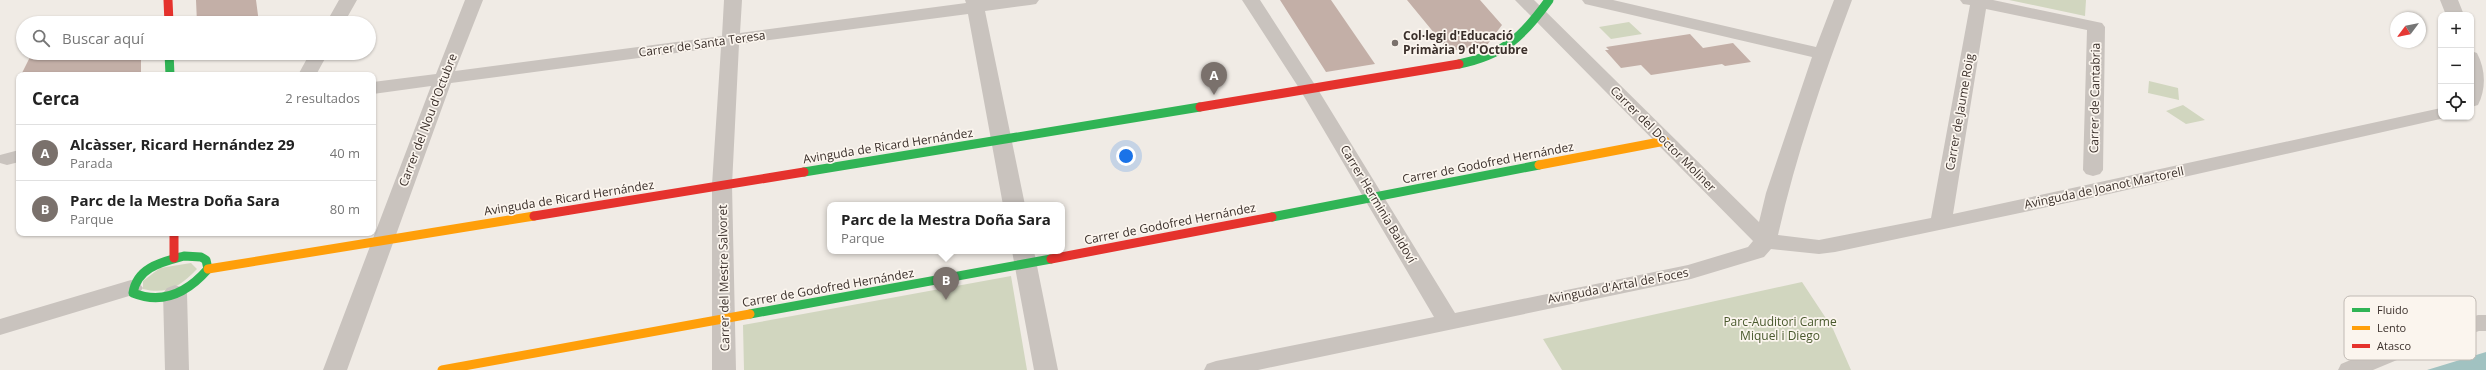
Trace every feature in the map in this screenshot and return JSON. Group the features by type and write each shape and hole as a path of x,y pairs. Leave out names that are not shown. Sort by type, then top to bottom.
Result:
{"street":[{"path":"168,0 169,16"},
{"path":"339,16 348,0"},
{"name":"Carrer del Nou d'Octubre","path":"335,370 382,240 474,0"},
{"name":"Carrer del Mestre Salvoret","path":"724,370 726,319 722,185 733,0"},
{"name":"Carrer de Santa Teresa","path":"376,88 730,40 975,4 1030,0"},
{"name":"Carrer Herminia Baldoví","path":"1252,0 1308,88 1448,321"},
{"name":"Carrer del Doctor Moliner","path":"1524,0 1766,241"},
{"name":"Avinguda de Ricard Hernández","path":"208,269 1473,62 1498,54 1523,32 1549,0"},
{"path":"1591,0 1822,54"},
{"path":"1766,241 1777,193 1822,54 1843,0"},
{"path":"2449,0 2454,12"},
{"name":"Carrer de Cantabria","path":"1974,1 2096,27 2093,170"},
{"name":"Carrer de Jaume Roig","path":"1941,222 1974,1"},
{"path":"975,4 1013,202"},
{"path":"1523,32 1539,31 1561,36"},
{"path":"169,60 170,72"},
{"path":"309,72 315,60"},
{"path":"2474,69 2479,89 2474,96"},
{"name":"Avinguda de Joanot Martorell","path":"1766,241 1819,247 2100,190 2438,115"},
{"name":"Carrer de Godofred Hernández","path":"1065,250 1374,197 1665,141"},
{"path":"174,236 174,258"},
{"name":"Avinguda d'Artal de Foces","path":"1216,370 1691,272 1756,252 1766,241"},
{"name":"Carrer de Godofred Hernández","path":"442,370 726,319 1042,254"},
{"path":"0,327 131,288 140,274 156,264 174,258 202,257 206,260 208,269 197,282 175,293 144,298 137,296 131,288"},
{"path":"1024,257 1046,370"},
{"path":"175,293 177,370"},
{"path":"2476,324 2486,323"},
{"path":"2350,370 2374,360"}],"green space":[{"path":"2009,0 2086,0 2085,16"},
{"path":"1629,22 1642,34 1611,39 1599,27"},
{"path":"2149,81 2178,88 2179,100 2148,93"},
{"path":"2183,105 2205,120 2186,124 2166,111"},
{"path":"191,263 197,269 173,288 159,291 143,289 143,281 160,268"},
{"path":"1011,276 1027,370 744,370 743,325"},
{"name":"Parc-Auditori Carme Miquel i Diego","path":"1802,282 1833,329 1851,370 1562,370 1543,339"}],"water":[{"path":"2486,352 2486,370 2427,370 2460,360 2476,360 2476,355"}],"building":[{"path":"196,0 256,0 258,16 197,16"},
{"path":"1280,0 1331,0 1375,64 1326,72"},
{"path":"1407,0 1480,0 1502,25 1487,45 1449,51"},
{"path":"1690,34 1703,48 1733,43 1751,62 1725,66 1722,64 1651,75 1641,65 1621,68 1605,50 1609,50 1606,47"},
{"path":"28,60 141,60 141,72 22,72"}],"traffic: fast":[{"path":"1459,64 1475,61 1489,56 1512,44 1530,25 1549,0"},
{"path":"169,60 170,72"},
{"path":"804,172 1200,107"},
{"path":"1272,217 1539,165"},
{"path":"184,256 201,257 206,260 208,269 193,284 174,295 164,298 154,299 133,293 134,284 138,277 144,272 159,263 184,256"},
{"path":"750,314 1051,259"}],"traffic: slow":[{"path":"1539,165 1665,141"},
{"path":"208,269 534,216"},
{"path":"442,370 750,314"}],"traffic: jam":[{"path":"168,0 169,16"},
{"path":"1200,107 1459,64"},
{"path":"534,216 804,172"},
{"path":"1051,259 1272,217"},
{"path":"174,236 174,258"}],"place":[{"name":"Col·legi d'Educació Primària 9 d'Octubre","path":"1395,43"},
{"name":"Alcàsser, Ricard Hernández 29","path":"1214,95"},
{"name":"Parc de la Mestra Doña Sara","path":"946,300"}]}
